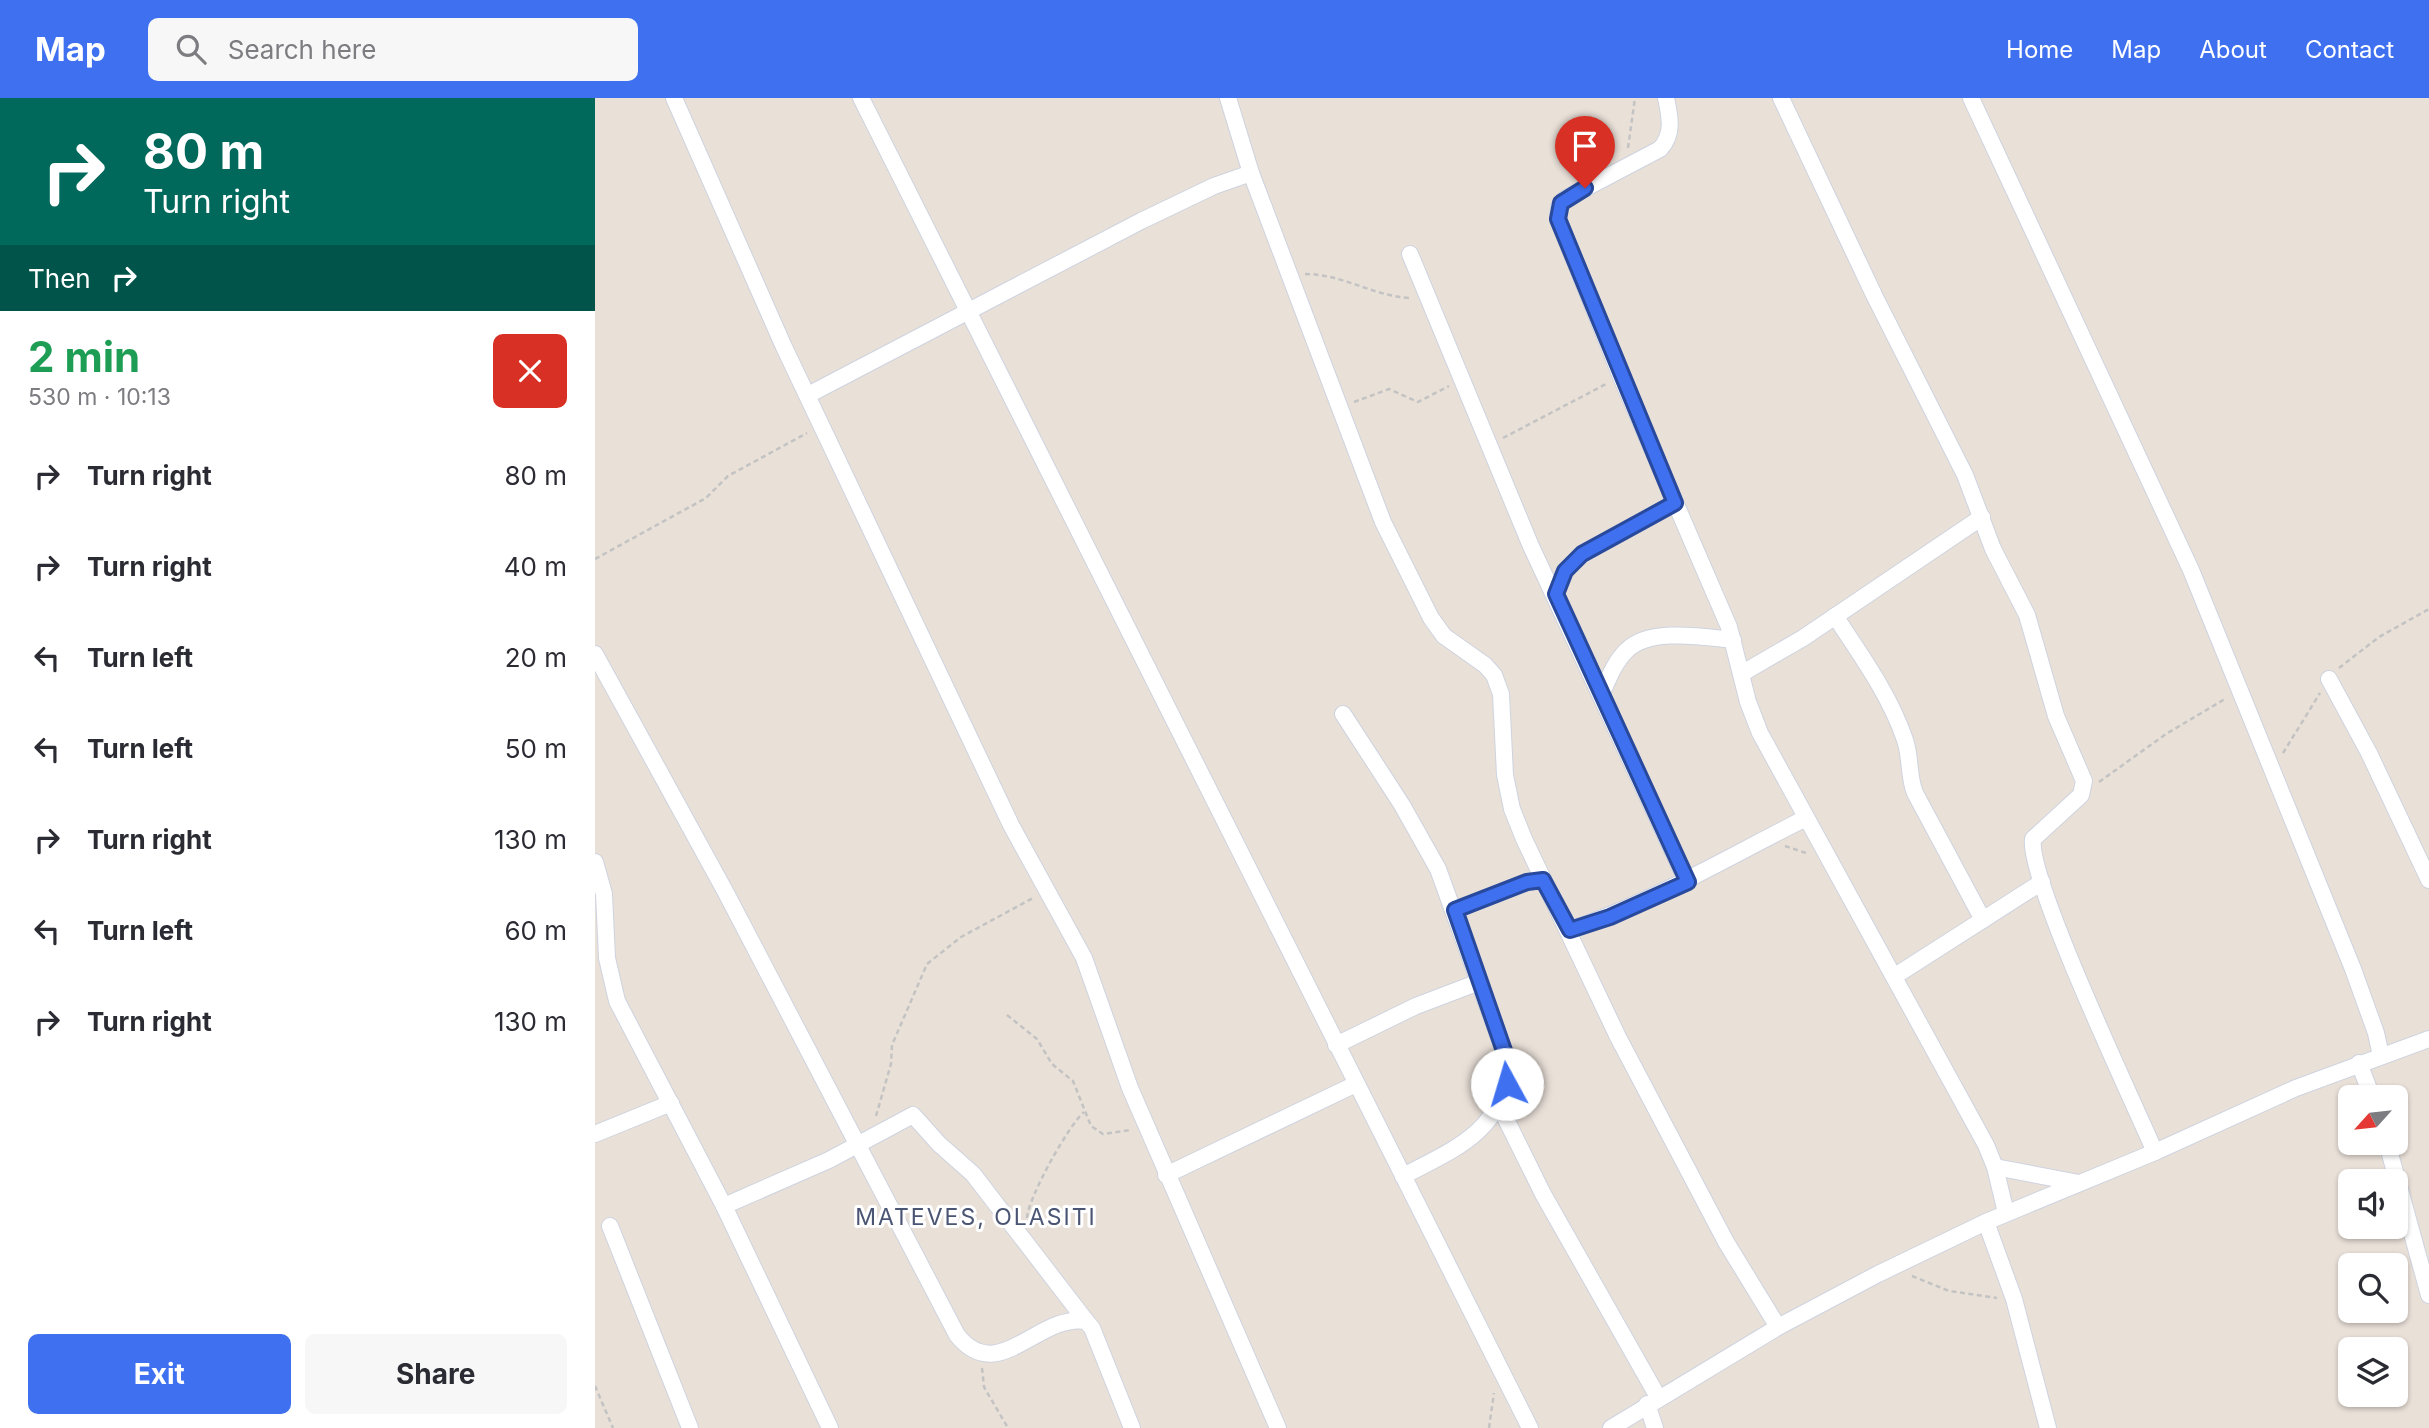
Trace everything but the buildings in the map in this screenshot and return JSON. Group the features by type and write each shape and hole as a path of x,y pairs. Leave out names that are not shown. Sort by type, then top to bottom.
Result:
{"street":[{"path":"674,98 808,394 1011,825 1065,918 1097,987 1114,1043 1166,1175 1278,1428"},
{"path":"861,98 1531,1428"},
{"path":"1228,98 1251,173 1383,522 1431,618 1444,636 1486,665 1494,675 1500,694 1505,775 1513,809 1543,880 1570,930 1618,1037 1676,1148 1726,1242 1778,1327"},
{"path":"1666,98 1670,117 1667,142 1660,149 1565,200 1558,214 1621,377 1733,640 1760,733 1895,976 1995,1167 2006,1213"},
{"path":"1781,98 1982,517 1998,559 2027,615 2056,716 2084,781 2084,790 2033,839 2032,846 2042,882 2155,1152"},
{"path":"1971,98 2191,570 2358,982 2381,1056"},
{"path":"808,394 1214,186 1251,173"},
{"path":"1410,254 1530,544 1556,594 1688,882"},
{"path":"1556,594 1565,571 1582,554 1675,503"},
{"path":"1741,674 1835,616 1982,517"},
{"path":"1835,616 1866,663 1899,725 1906,741 1915,793 1983,920"},
{"path":"1601,695 1625,652 1643,641 1693,637 1733,640"},
{"path":"595,654 864,1140 957,1335 968,1348 986,1354 1011,1349 1062,1321 1086,1321"},
{"path":"2329,679 2381,776 2429,880"},
{"path":"1343,714 1417,830 1438,869 1509,1065 1507,1084 1499,1105 1483,1128 1464,1144 1403,1176"},
{"path":"1570,930 1610,917 1688,882 1806,818"},
{"path":"595,862 604,894 607,958 617,1002 724,1206 830,1428"},
{"path":"1455,910 1527,882 1543,880"},
{"path":"1895,976 2042,882"},
{"path":"1336,1045 1416,1006 1479,982"},
{"path":"1611,1428 1778,1327 1986,1222 2155,1152 2296,1088 2429,1039"},
{"path":"2359,1063 2367,1085"},
{"path":"1166,1175 1356,1084"},
{"path":"595,1134 671,1103"},
{"path":"1499,1105 1653,1401 1655,1428"},
{"path":"724,1206 864,1140 906,1117 918,1117 939,1144 973,1174 1092,1328 1132,1428"},
{"path":"2390,1155 2429,1295"},
{"path":"1995,1167 2079,1183"},
{"path":"1986,1222 2014,1300 2048,1428"},
{"path":"610,1226 690,1428"}],"path":[{"path":"1624,169 1635,98"},
{"path":"1290,272 1338,276 1358,287 1396,297 1430,301"},
{"path":"1486,434 1498,439 1504,438 1560,405 1621,377"},
{"path":"1340,409 1383,389 1394,390 1418,402 1450,386 1466,384"},
{"path":"595,559 706,498 739,470 823,425"},
{"path":"2084,790 2195,715 2240,690"},
{"path":"1763,840 1831,863"},
{"path":"864,1140 891,1064 892,1045 927,964 961,937 1047,890"},
{"path":"1007,1015 1037,1039 1052,1063 1073,1081 1091,1126 1103,1134 1148,1128"},
{"path":"1027,1243 1027,1216 1031,1199 1039,1190 1072,1125 1084,1112"},
{"path":"1894,1267 1949,1291 2014,1300"},
{"path":"986,1354 981,1381 1008,1428"},
{"path":"1489,1428 1499,1366"},
{"path":"595,1386 613,1428"}],"district":[{"name":"MATEVES, OLASITI","path":"976,1217"}],"route":[{"path":"1507,1084 1509,1065 1455,910 1527,882 1543,880 1570,930 1610,917 1688,882 1649,804 1572,636 1556,594 1565,571 1574,560 1625,528 1675,503 1558,219 1561,203 1585,188"}]}
